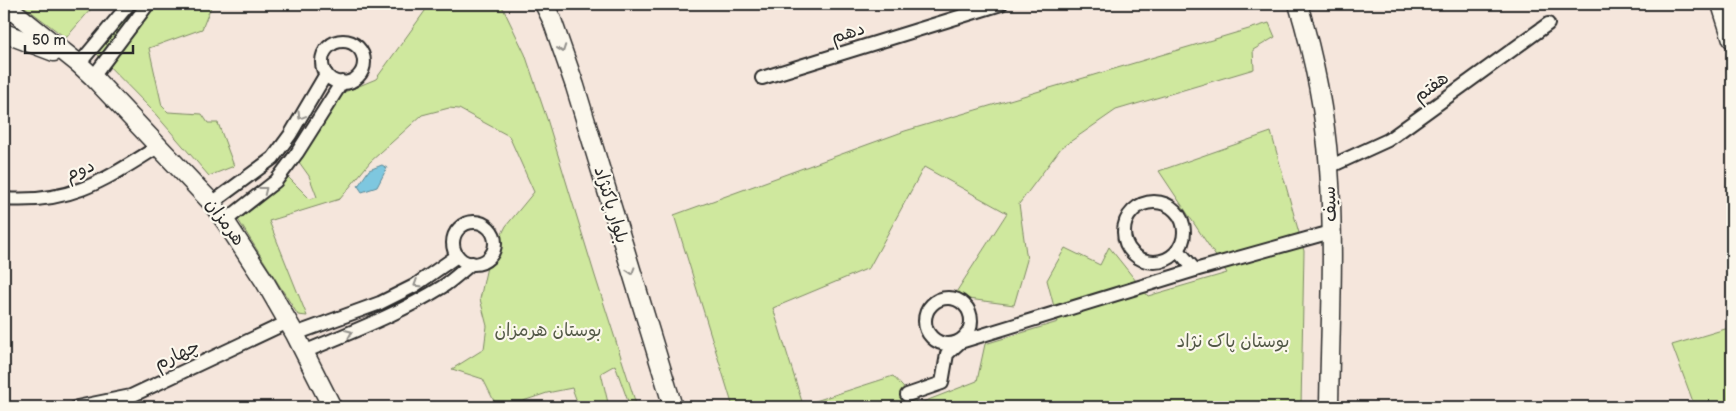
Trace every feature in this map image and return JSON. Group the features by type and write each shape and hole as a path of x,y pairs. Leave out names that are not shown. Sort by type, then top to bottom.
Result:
{"street":[{"name":"هرمزان","path":"4,4 93,77 212,203 238,238 292,328 332,407"},
{"path":"93,77 148,4"},
{"name":"بلوار پاکنژاد","path":"544,4 552,20 575,86 673,407"},
{"name":"دهم","path":"762,78 1001,4"},
{"name":"سیف","path":"1298,4 1307,33 1322,110 1329,167 1331,232 1329,407"},
{"path":"1721,4 1732,39"},
{"path":"79,64 126,8 135,23"},
{"name":"هفتم","path":"1329,167 1388,140 1548,24"},
{"name":"هرمزان","path":"4,33 42,47 79,64"},
{"path":"338,41 352,43 361,52 363,65 357,77 342,82 332,79 326,74 322,62 326,49 338,41"},
{"path":"212,203 274,158 326,74"},
{"path":"225,220 276,181 342,82"},
{"name":"دوم","path":"4,200 40,200 65,195 97,184 159,146"},
{"path":"274,158 286,168"},
{"path":"1153,202 1163,203 1171,208 1178,214 1184,232 1178,250 1170,257 1161,261 1150,262 1140,259 1132,253 1126,244 1125,224 1129,216 1135,209 1153,202"},
{"path":"469,223 482,224 492,233 494,246 488,258 482,262 472,263 462,260 457,256 453,243 457,230 469,223"},
{"path":"907,395 942,383 947,354 960,342 1195,270 1331,232"},
{"path":"1178,250 1195,270"},
{"name":"چهارم","path":"76,407 131,396 292,328 380,303 414,286 457,256"},
{"path":"304,352 389,316 444,286 472,263"},
{"path":"380,303 389,316"}],"green space":[{"path":"21,4 85,4 90,10 66,38"},
{"path":"135,4 212,4 202,29 149,48 162,106 168,112 202,114 208,123 218,123 234,166 209,176 151,109 95,52"},
{"name":"بوستان هرمزان","path":"430,4 501,4 525,54 547,119 637,407 630,407 615,365 601,373 609,407 579,407 572,388 547,393 505,407 497,407 483,379 452,369 484,349 487,326 480,299 488,262 506,226 534,192 509,136 459,109 449,108 422,115 370,162 340,199 269,221 307,316 298,315 232,210 283,172 310,199 317,197 309,176 294,155 335,96 376,79"},
{"name":"بوستان پاک نژاد","path":"1269,23 1275,37 1253,50 1254,69 1116,110 1061,148 1019,204 1027,260 1014,305 953,297 1007,213 924,167 869,268 773,308 803,405 893,376 918,404 977,381 985,344 1058,322 1047,280 1065,248 1100,265 1109,247 1148,296 1227,273 1159,171 1271,132 1304,251 1301,407 733,407 674,215 905,131"},
{"path":"1732,327 1732,407 1695,407 1672,345"}],"water":[{"path":"382,165 387,168 377,187 362,192 358,186 369,170"}]}
